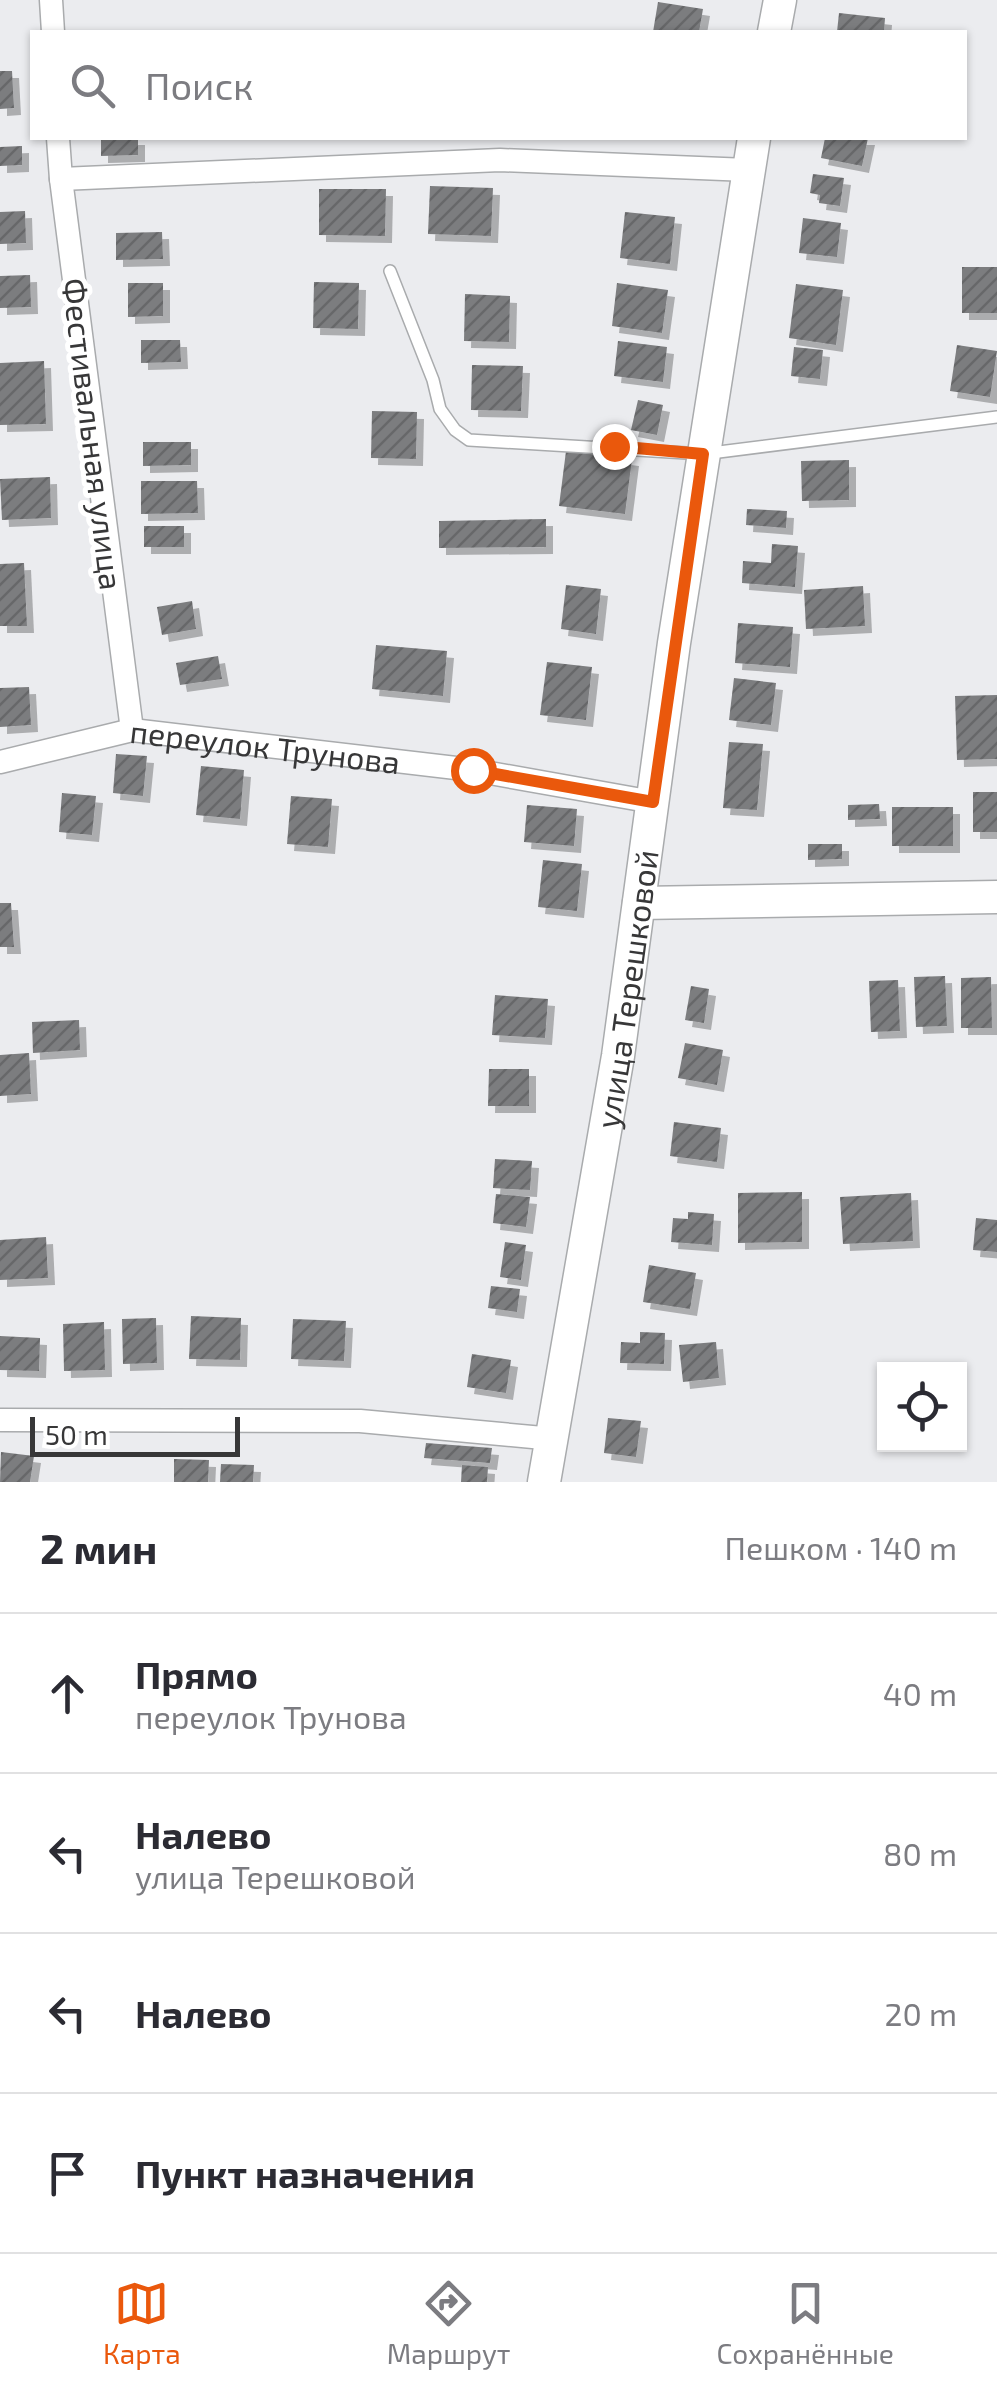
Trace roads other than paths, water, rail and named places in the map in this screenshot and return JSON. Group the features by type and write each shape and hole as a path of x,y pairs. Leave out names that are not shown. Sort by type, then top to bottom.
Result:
{"street":[{"path":"52,0 53,30"},
{"path":"774,30 780,0"},
{"name":"Фестивальная улица","path":"58,140 132,730"},
{"name":"улица Терешковой","path":"544,1482 618,1056 703,454 754,140"},
{"path":"60,179 500,160 748,170"},
{"name":"переулок Трунова","path":"0,762 132,730 473,770 653,802"},
{"path":"640,903 997,897"},
{"path":"0,1420 360,1421 554,1439"}],"lane":[{"path":"390,271 433,380 440,410 454,430 469,440 703,454 997,418"}]}
